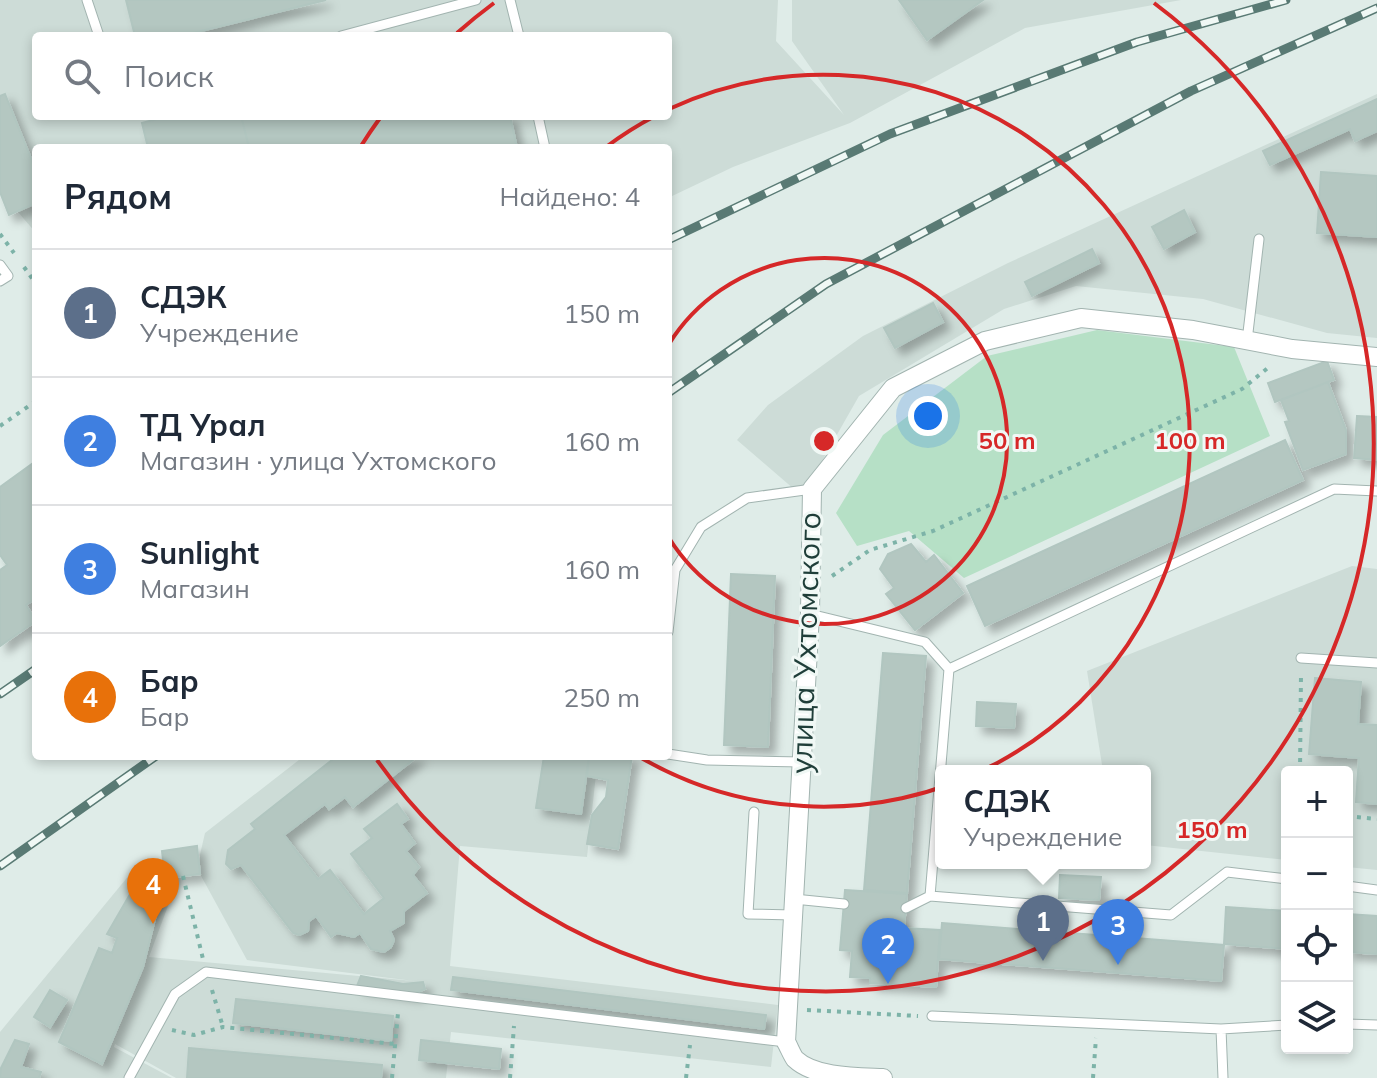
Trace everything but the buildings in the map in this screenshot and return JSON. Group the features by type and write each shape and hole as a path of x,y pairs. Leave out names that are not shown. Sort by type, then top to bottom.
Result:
{"street":[{"name":"улица Ухтомского","path":"786,1042 810,614 812,489 893,388 985,341 1081,318 1193,330 1292,349 1377,357"},
{"path":"786,1042 795,1059 812,1069 838,1076 883,1078"}],"lane":[{"path":"87,0 98,32"},
{"path":"356,32 476,0"},
{"path":"510,0 518,32"},
{"path":"539,120 544,144"},
{"path":"1247,341 1259,239"},
{"path":"0,265 8,276 0,281"},
{"path":"672,597 675,570 701,527 747,498 812,489"},
{"path":"949,669 1334,489 1377,491"},
{"path":"810,614 925,642 949,669 941,765"},
{"path":"1301,658 1377,663"},
{"path":"672,755 707,760 802,762"},
{"path":"754,812 748,914 844,904"},
{"path":"930,896 935,836"},
{"path":"906,908 930,896 1171,915 1227,872 1281,878"},
{"path":"1353,887 1377,890"},
{"path":"129,1078 175,994 206,972 786,1042"},
{"path":"932,1016 1221,1029 1281,1025"},
{"path":"1353,1024 1377,1025"},
{"path":"1221,1029 1223,1078"}],"path":[{"path":"810,592 870,550 933,531 1242,389 1292,349"},
{"path":"0,426 32,404"},
{"path":"1300,766 1301,658"},
{"path":"1353,817 1377,819"},
{"path":"183,876 223,1027"},
{"path":"789,1008 904,1016"},
{"path":"1093,1078 1097,1024"},
{"path":"157,1026 194,1035 223,1027 395,1044"},
{"path":"392,1078 397,1028"},
{"path":"686,1078 692,1029"},
{"path":"510,1078 513,1033"}],"shaded area":[{"path":"0,0 778,0 776,41 844,115 792,41 792,0 1181,0 1025,28 850,123 733,167 672,196 672,144 32,144 32,228 0,191"},
{"path":"1377,94 1377,338 1327,333 1203,299 1076,286 1004,309 859,396 802,496 737,440 768,405 863,336 1008,263"},
{"path":"1352,566 1377,569 1377,870 1353,868 1353,766 1281,766 1281,859 1151,846 1151,765 1102,765 1087,671"},
{"path":"299,760 598,760 587,857 460,846 450,966 778,1005 771,1067 451,1032 446,1078 176,1078 115,1044 114,1047 172,1078 0,1078 0,1032 135,868 175,887 149,957 414,981 247,960 200,874 199,859 205,833"}],"green space":[{"path":"1097,330 1234,347 1270,436 964,578 909,531 857,546 836,513 883,435 987,356"}],"railway":[{"path":"672,238 890,134 1137,42 1286,0"},
{"path":"672,390 826,284 1191,91 1377,8"},
{"path":"0,694 32,672"},
{"path":"0,866 150,760"}],"place":[{"name":"Бар","path":"153,924"},
{"name":"СДЭК","path":"1043,961"},
{"name":"Sunlight","path":"1118,965"},
{"name":"ТД Урал","path":"888,984"}]}
